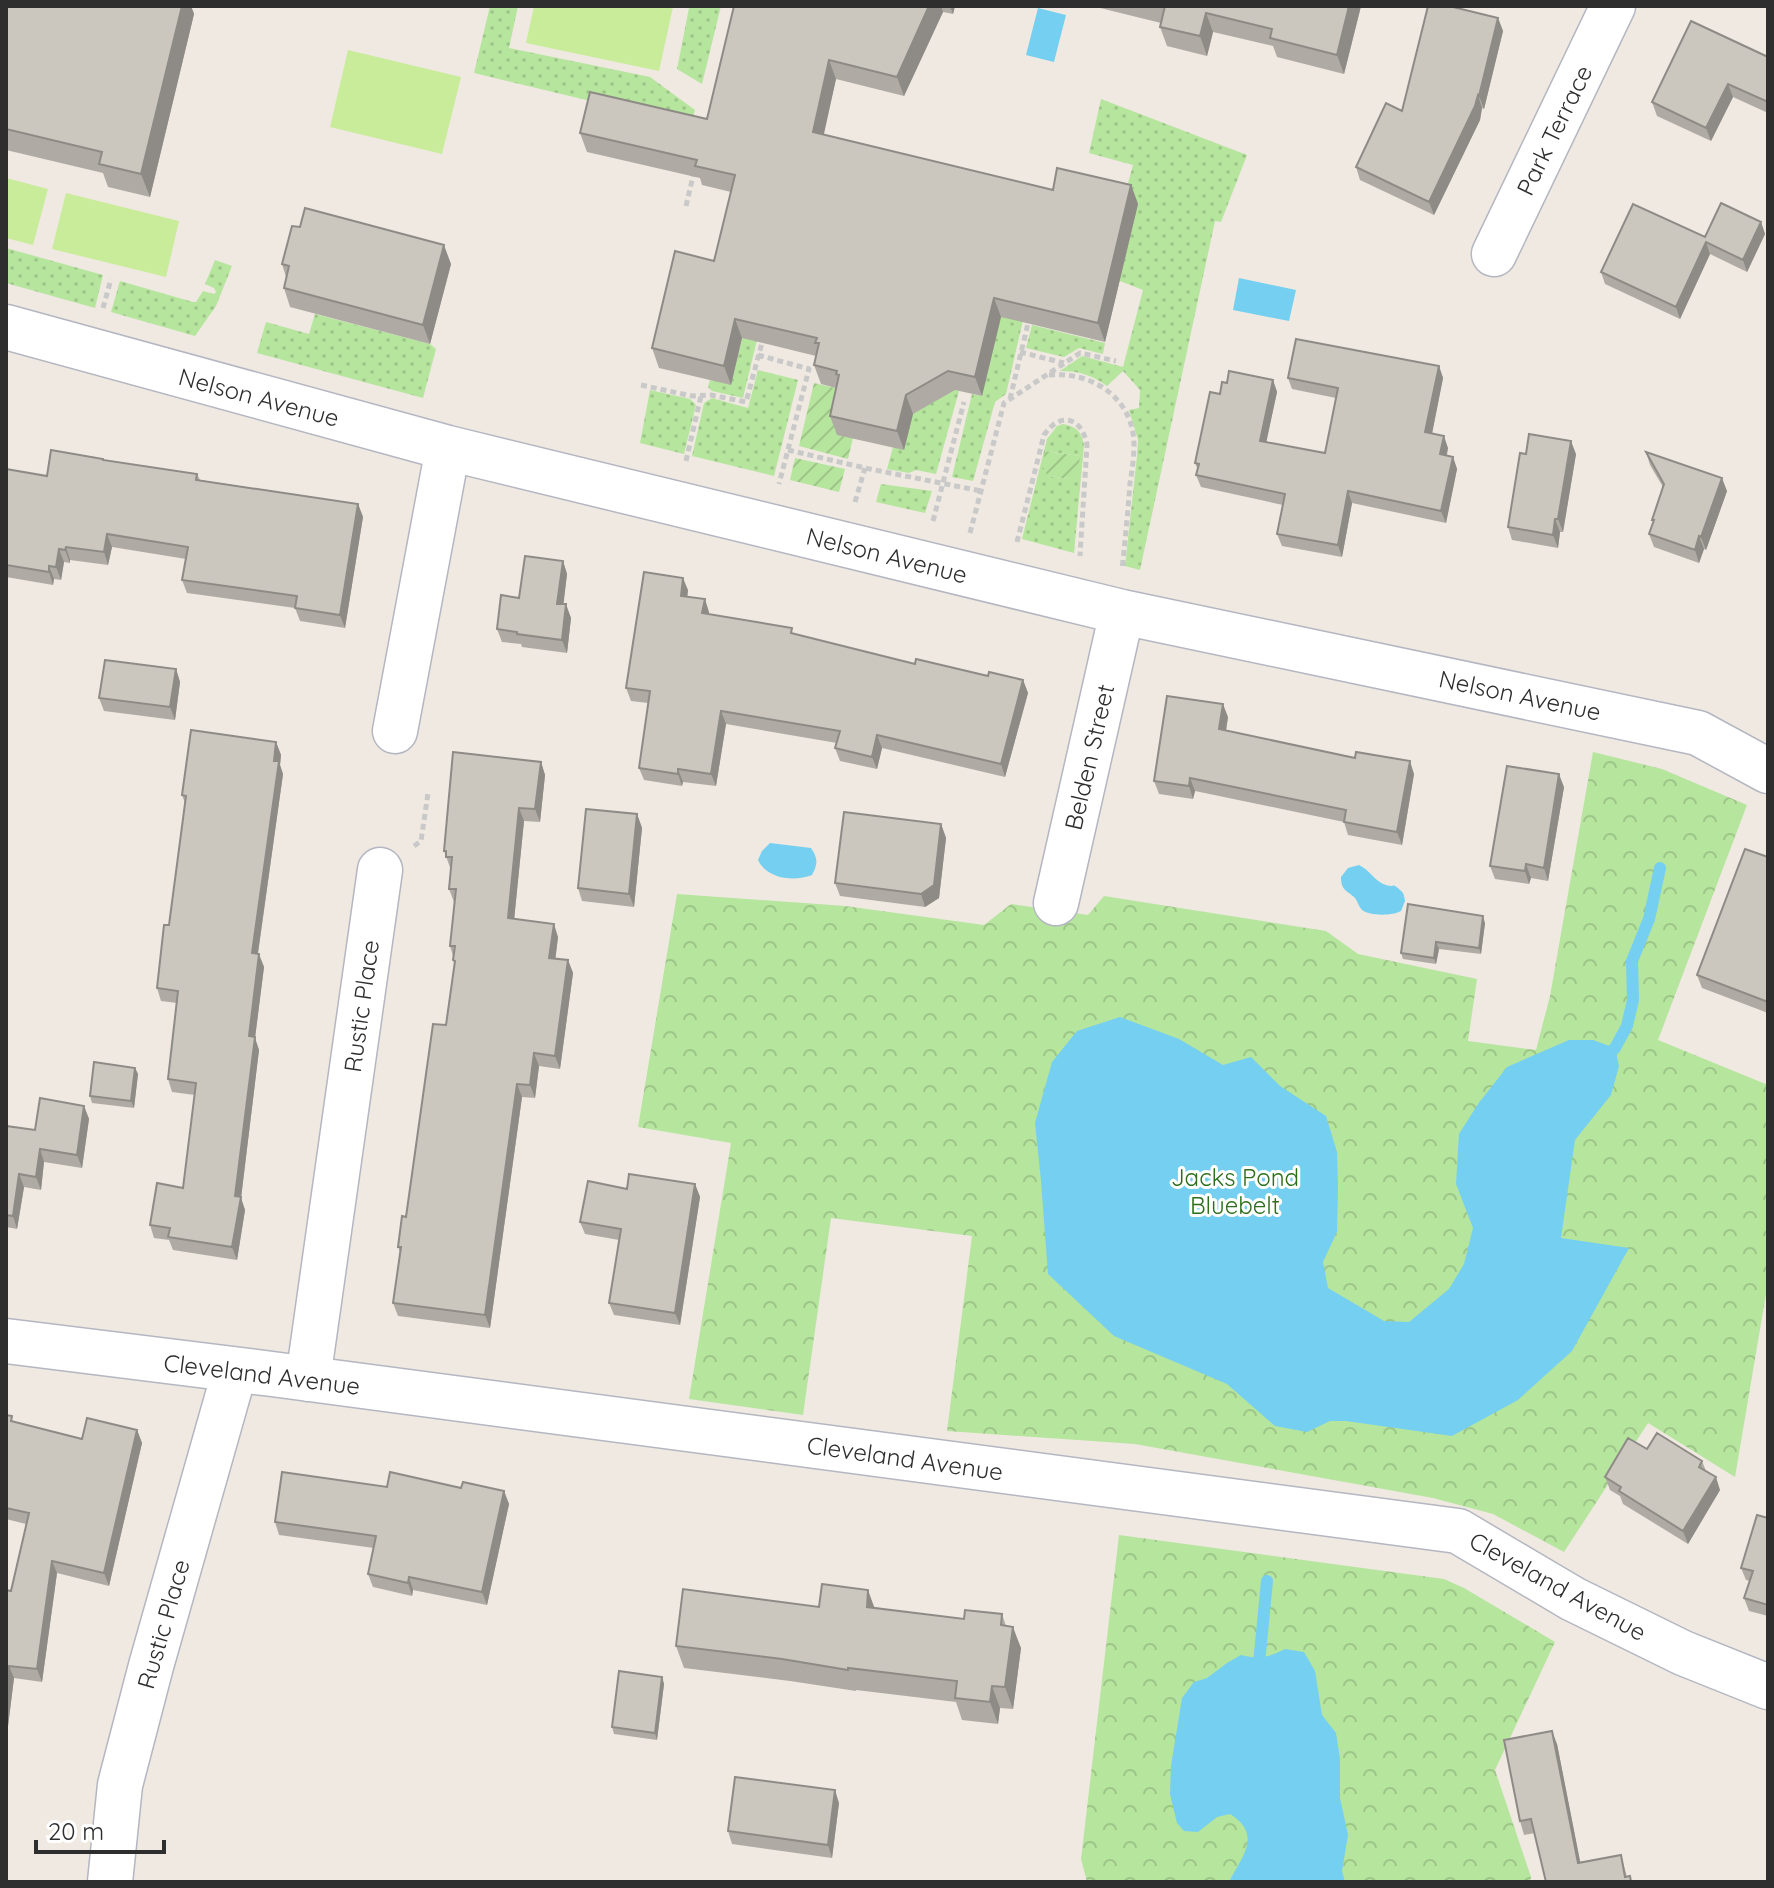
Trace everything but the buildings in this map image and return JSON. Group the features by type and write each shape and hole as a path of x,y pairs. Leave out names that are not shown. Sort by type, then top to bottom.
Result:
{"street":[{"name":"Park Terrace","path":"1494,254 1613,6"},
{"name":"Nelson Avenue","path":"6,327 448,448 1122,591 1698,733 1768,771"},
{"path":"395,731 448,448"},
{"name":"Belden Street","path":"1056,903 1122,591"},
{"name":"Rustic Place","path":"308,1379 380,870"},
{"name":"Cleveland Avenue","path":"6,1341 1458,1531 1573,1599 1683,1653 1768,1687"},
{"name":"Rustic Place","path":"110,1882 120,1785 235,1370"}],"path":[{"path":"686,206 697,160"},
{"path":"100,317 111,279"},
{"path":"1010,400 1029,317"},
{"path":"641,385 692,396 711,395 746,402 767,325"},
{"path":"1020,352 1065,363"},
{"path":"970,534 1004,403 1080,353 1116,361"},
{"path":"758,355 809,369 779,485"},
{"path":"1046,376 1060,374 1090,379 1110,392 1127,415 1134,444 1122,591"},
{"path":"685,467 701,396"},
{"path":"932,524 964,402"},
{"path":"1016,545 1044,435 1049,427 1064,419 1085,432 1087,445 1079,561"},
{"path":"788,450 981,491"},
{"path":"855,504 865,468"},
{"path":"421,841 428,793"}],"green space":[{"path":"490,6 518,6 509,48 650,77 695,110 691,125 474,73"},
{"path":"534,6 673,7 659,71 526,43"},
{"path":"683,6 721,6 702,84 677,69 689,8"},
{"path":"348,50 461,77 442,154 330,127"},
{"path":"1101,99 1247,155 1221,222 1215,221 1140,570 1125,566 1138,440 1129,410 1139,408 1140,390 1123,371 1107,386 1085,374 1060,371 1082,356 1123,367 1143,290 1120,281 1123,201 1133,165 1089,153"},
{"path":"6,178 48,189 33,245 6,238"},
{"path":"66,193 179,221 166,277 52,249"},
{"path":"6,248 103,275 95,308 6,283"},
{"path":"215,260 232,266 216,306 195,336 111,312 120,281 193,302 203,291 214,294 214,288 205,284"},
{"path":"991,307 1024,316 1006,394 995,402 973,481 952,477 972,394 981,396"},
{"path":"315,314 430,344 436,349 423,398 257,353 266,322 309,334"},
{"path":"747,319 758,336 743,398 712,391 708,387 710,380 731,384"},
{"path":"1032,325 1105,343 1103,354 1079,348 1064,357 1026,348"},
{"path":"758,370 798,380 774,476 692,456 704,403 712,398 748,408"},
{"path":"814,383 844,390 853,438 848,459 799,446"},
{"path":"952,389 959,391 936,474 887,469 893,447 914,410"},
{"path":"650,390 690,399 696,405 684,454 640,443"},
{"path":"1063,424 1075,428 1084,445 1074,553 1022,539 1047,439 1057,426","holes":["1046,451 1080,456 1069,479 1048,476"]},
{"path":"1045,451 1080,456 1078,470 1069,479 1048,476 1042,466"},
{"path":"795,458 845,469 839,492 790,480"},
{"path":"881,484 932,491 925,513 876,502"},
{"name":"Jacks Pond Bluebelt","path":"1593,752 1662,769 1747,805 1658,1040 1768,1085 1768,1282 1735,1477 1648,1423 1564,1552 1493,1514 1433,1498 1135,1444 947,1431 972,1236 831,1218 803,1415 689,1399 731,1143 638,1127 677,894 845,906 984,925 1011,904 1088,915 1104,896 1326,931 1358,954 1477,979 1468,1041 1536,1050 1550,996"},
{"path":"1119,1535 1444,1579 1555,1642 1495,1770 1531,1877 1530,1882 1087,1882 1081,1859"}],"water":[{"path":"1038,8 1066,15 1054,62 1026,55"},
{"path":"1239,278 1296,290 1289,321 1233,310"},
{"path":"770,843 811,848 816,861 812,875 789,878 768,871 758,860"},
{"path":"1359,865 1382,883 1395,886 1402,892 1405,901 1401,911 1381,915 1362,910 1341,882 1348,868"},
{"path":"1120,1017 1179,1039 1223,1065 1251,1057 1280,1086 1326,1116 1337,1152 1338,1187 1337,1232 1323,1262 1328,1288 1384,1321 1409,1322 1449,1289 1464,1264 1473,1228 1456,1184 1459,1134 1507,1067 1569,1040 1593,1040 1615,1048 1619,1066 1611,1095 1575,1140 1561,1238 1629,1248 1572,1351 1518,1400 1452,1436 1346,1421 1330,1421 1307,1432 1275,1426 1227,1384 1114,1336 1048,1274 1035,1123 1052,1062 1077,1031"},
{"path":"1285,1649 1304,1652 1315,1671 1322,1715 1336,1733 1340,1798 1348,1835 1342,1871 1345,1882 1229,1882 1247,1846 1246,1830 1240,1822 1230,1814 1217,1817 1198,1832 1184,1831 1177,1823 1170,1794 1171,1766 1182,1698 1194,1682 1207,1678 1241,1655 1264,1657"}],"waterway":[{"path":"1603,1059 1615,1048 1627,1026 1633,1000 1632,961 1649,919 1660,868"},
{"path":"1258,1674 1267,1581"}]}
